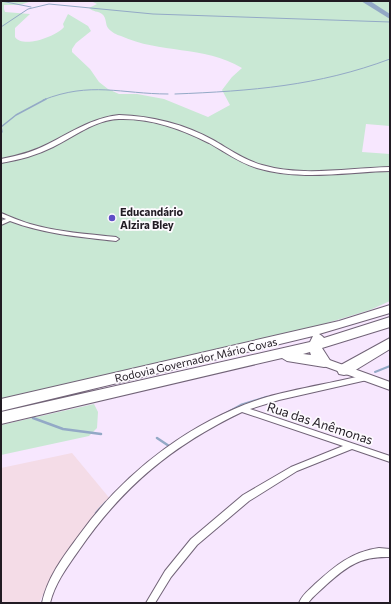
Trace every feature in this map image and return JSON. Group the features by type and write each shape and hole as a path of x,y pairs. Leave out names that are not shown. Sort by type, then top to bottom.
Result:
{"highway":[{"name":"Rodovia Governador Mário Covas","path":"1,405 289,338 339,325 390,308"},
{"path":"324,362 316,353 314,346 319,337 324,333 390,314"},
{"name":"Rodovia Governador Mário Covas","path":"1,418 314,346 390,322"},
{"path":"344,370 390,343"},
{"path":"276,355 306,358 324,362"}],"street":[{"path":"1,161 32,155 95,122 113,118 130,117 163,123 184,129 247,162 263,168 316,172 390,169"},
{"path":"1,215 46,230 116,239"},
{"path":"1,223 10,219"},
{"path":"324,362 390,386"},
{"path":"46,603 49,590 57,575 88,528 120,493 171,448 205,426 266,400 365,378"},
{"name":"Rua das Anêmonas","path":"242,409 390,459"},
{"path":"150,603 168,574 190,548 246,498 294,469 352,446"},
{"path":"303,603 345,563 359,556 376,553 390,553"}],"shaded area":[{"path":"72,453 111,500 100,510 81,533 55,569 39,603 1,603 1,468"}],"green space":[{"path":"1,1 32,1 20,5 4,5 5,12 30,14 15,28 15,37 19,40 25,42 40,40 55,34 64,27 63,24 68,14 88,26 91,31 76,43 72,49 72,52 90,69 99,82 108,89 119,94 137,94 164,99 208,117 230,105 222,90 232,77 242,68 212,56 136,42 118,35 108,28 105,17 102,14 89,8 97,4 91,1 390,1 390,126 366,124 362,152 390,154 390,301 370,310 314,327 1,399"},
{"path":"94,404 98,412 97,428 89,436 1,455 1,425"}],"waterway":[{"path":"1,1 31,7"},
{"path":"365,1 390,17"},
{"path":"1,27 28,9 49,4 153,14 390,22"},
{"path":"175,94 284,86 337,75 390,59"},
{"path":"43,100 60,94 91,90 168,94"},
{"path":"2,132 1,127 16,115 46,99"},
{"path":"375,372 390,366"},
{"path":"221,416 241,405 267,397"},
{"path":"33,418 63,429 101,434"},
{"path":"157,438 169,446"},
{"path":"96,513 106,502"}],"place":[{"name":"Educandário Alzira Bley","path":"112,218"}]}
